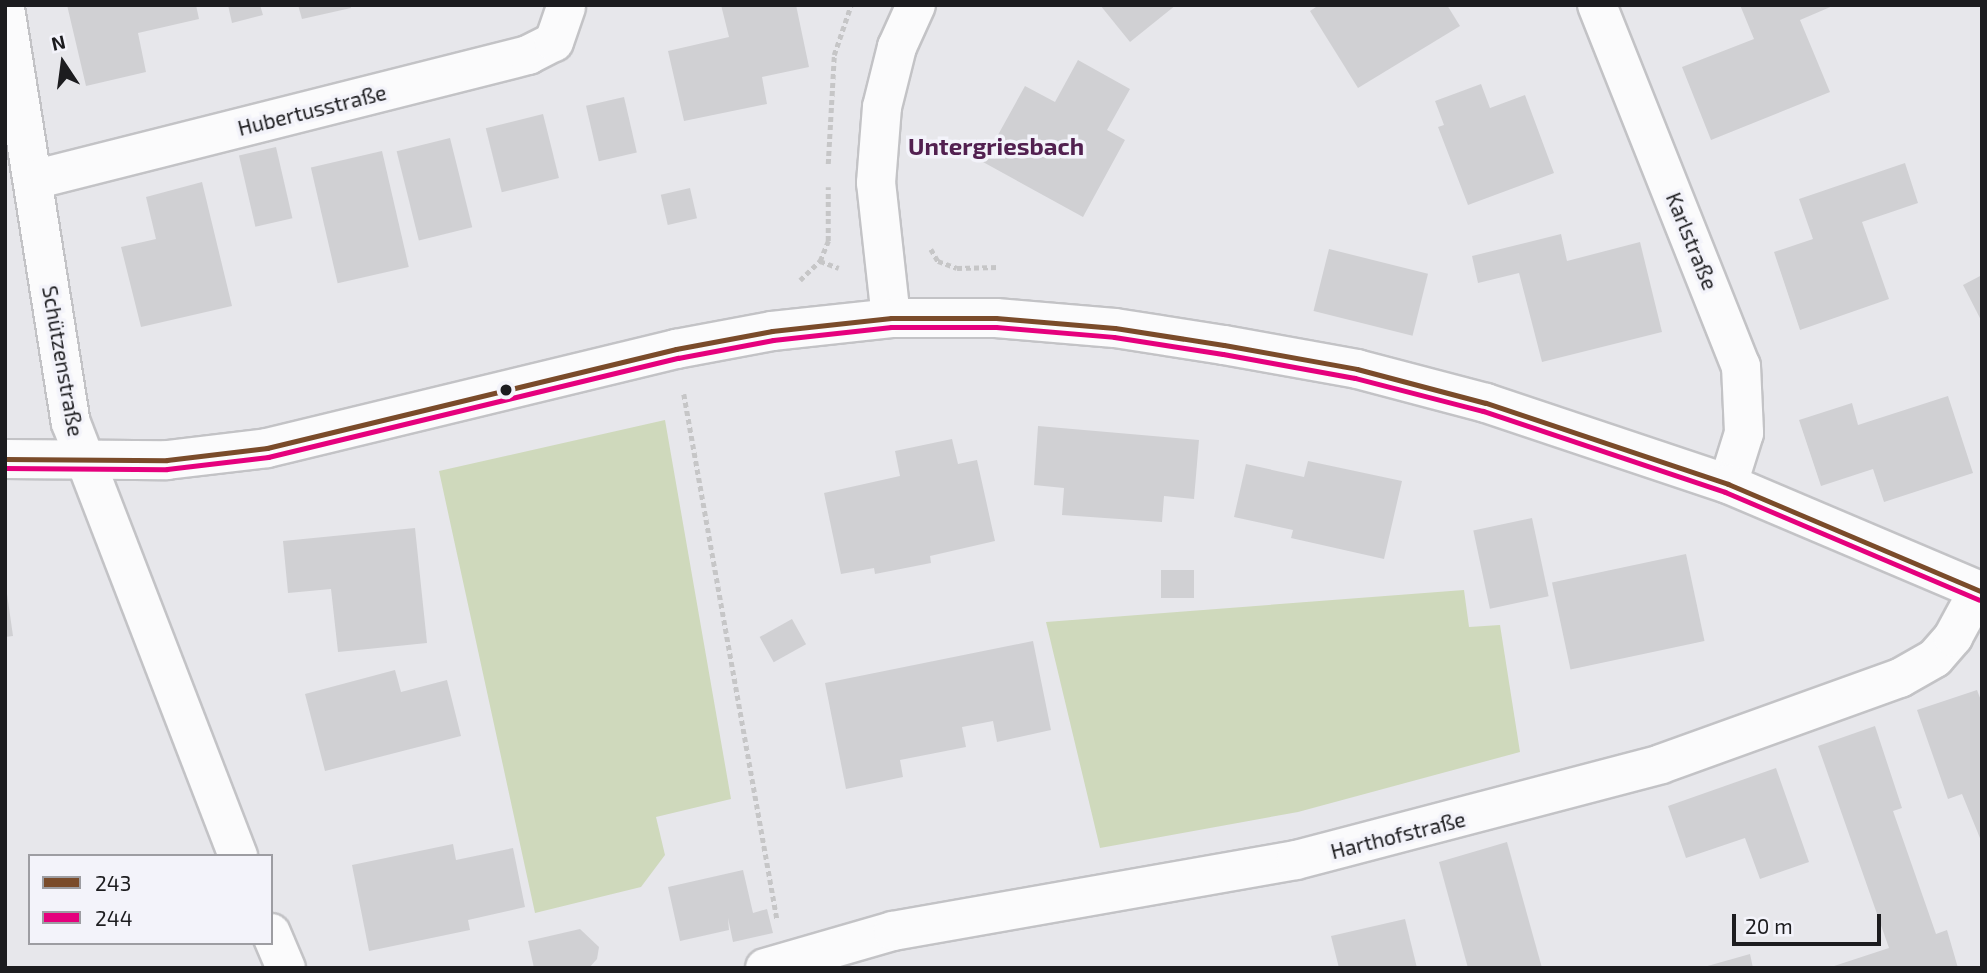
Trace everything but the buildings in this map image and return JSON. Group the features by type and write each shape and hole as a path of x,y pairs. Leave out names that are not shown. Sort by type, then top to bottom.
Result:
{"street":[{"path":"891,318 876,183 881,107 897,47 916,5"},
{"name":"Karlstraße","path":"1597,5 1741,366 1744,433 1728,484"},
{"name":"Hubertusstraße","path":"33,180 528,55 554,42 566,7"},
{"name":"Schützenstraße","path":"5,8 13,110 33,180 72,423 83,463 237,854"},
{"path":"5,459 83,463 167,460 267,449 677,349 772,331 891,318 996,318 1115,328 1357,369 1486,403 1728,484 1980,591"},
{"name":"Harthofstraße","path":"775,965 893,931 1296,860 1661,764 1900,678 1935,659 1953,637 1980,591"},
{"path":"273,938 286,968"}],"path":[{"path":"828,168 834,55 851,5"},
{"path":"793,285 820,261 828,240 828,181"},
{"path":"927,235 938,261 957,268 999,267"},
{"path":"677,349 775,965"}],"green space":[{"path":"665,420 731,799 656,817 665,855 641,887 535,913 439,471"},
{"path":"1464,590 1469,627 1500,625 1520,752 1298,812 1100,848 1046,622"}],"transit line":[{"name":"243","path":"5,459 167,460 267,448 676,349 772,331 891,318 996,318 1115,328 1224,345 1357,369 1486,403 1728,484 1982,592"},
{"name":"244","path":"5,468 167,469 268,457 678,358 773,340 891,327 996,327 1114,337 1223,354 1355,378 1483,411 1725,492 1979,600"}],"district":[{"name":"Untergriesbach","path":"996,146"}]}
